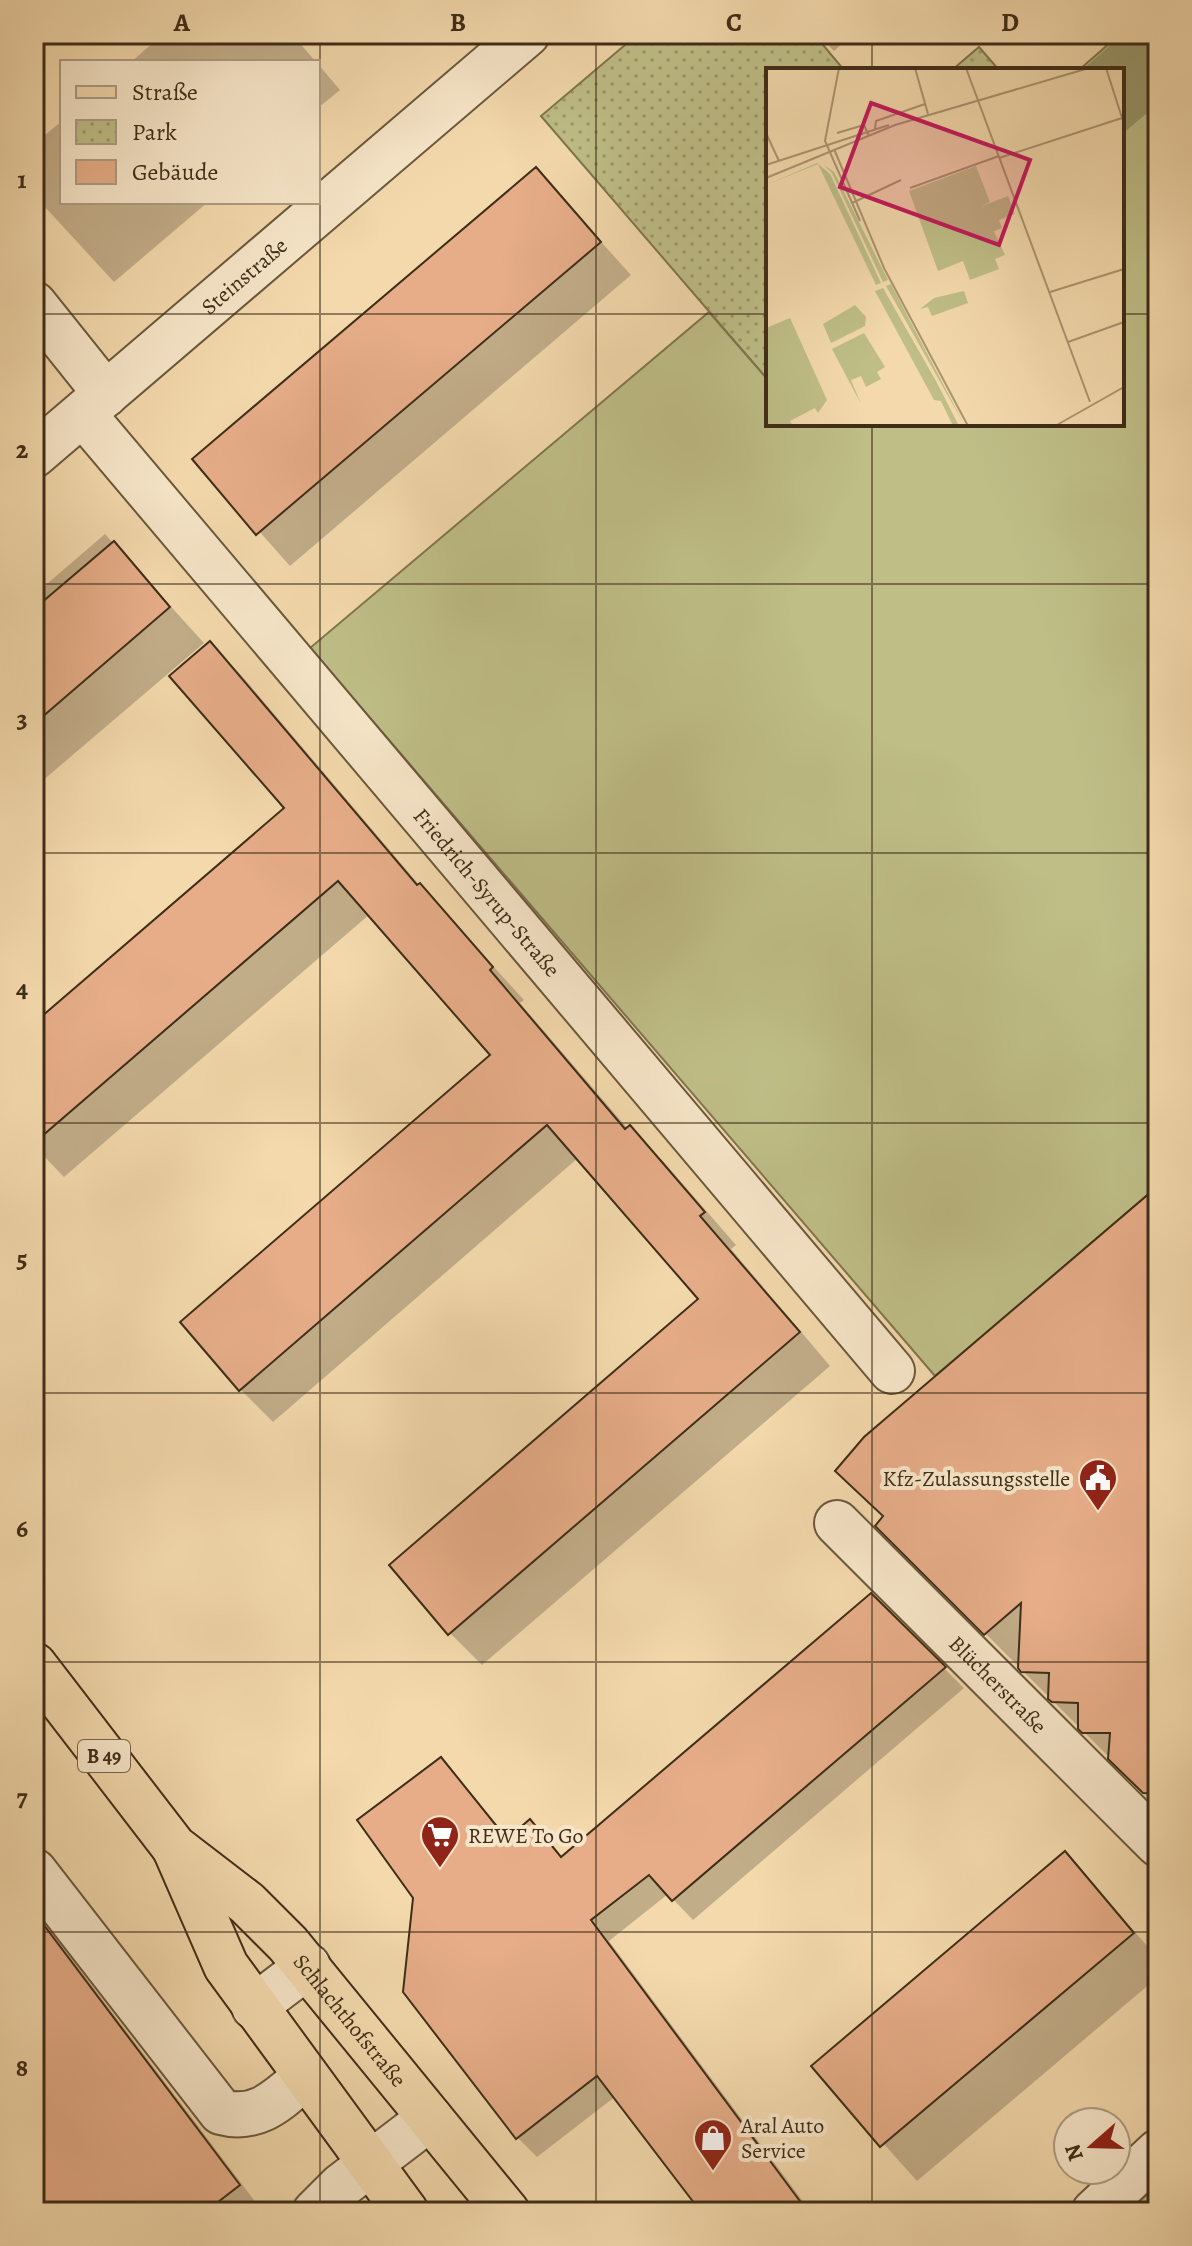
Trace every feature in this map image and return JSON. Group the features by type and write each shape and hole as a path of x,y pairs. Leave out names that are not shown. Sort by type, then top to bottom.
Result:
{"main road":[{"name":"Schlachthofstraße","path":"34,1665 174,1847 267,1921 308,1966 507,2212"},
{"name":"Schlachthofstraße","path":"174,1847 226,1966 406,2212"}],"street":[{"name":"Steinstraße","path":"34,455 527,34"},
{"name":"Friedrich-Syrup-Straße","path":"34,304 94,404 892,1371"},
{"name":"Blücherstraße","path":"837,1523 1158,1844"},
{"path":"34,1871 221,2112 246,2116 260,2112 305,2077"},
{"path":"254,2007 308,1966"},
{"path":"315,2212 320,2204 430,2118"},
{"path":"1094,2212 1158,2152"}],"green space":[{"path":"638,34 814,34 842,68 766,68 766,378 541,116"},
{"path":"1120,34 1158,34 1158,1186 935,1376 310,648 709,312 766,378 766,426 1124,426 1124,68 1081,68"},
{"path":"979,47 997,68 954,68"},
{"path":"1158,2184 1158,2212 1128,2212"}],"building":[{"path":"536,167 601,242 256,535 192,459"},
{"path":"114,541 170,607 34,724 34,609"},
{"path":"210,641 417,885 420,883 493,967 490,970 625,1129 630,1125 705,1212 700,1216 800,1332 448,1635 389,1565 698,1299 547,1125 239,1391 180,1322 490,1055 338,881 34,1143 34,1023 284,808 169,676"},
{"path":"1158,1186 1158,1794 1143,1793 1108,1759 1110,1733 1082,1733 1078,1729 1078,1703 1052,1702 1048,1699 1049,1673 1021,1672 1018,1668 1021,1603 984,1635 875,1526 883,1516 835,1471 864,1437"},
{"path":"871,1593 946,1667 672,1901 649,1875 591,1920 808,2212 701,2212 597,2076 516,2139 403,1992 413,1898 357,1820 441,1757 507,1839 530,1819 561,1857"},
{"path":"1065,1851 1134,1933 880,2147 811,2066"},
{"path":"34,1912 240,2185 205,2212 34,2212"}],"place":[{"name":"Kfz-Zulassungsstelle","path":"1098,1512"},
{"name":"REWE To Go","path":"440,1869"},
{"name":"Aral Auto Service","path":"713,2172"}]}
